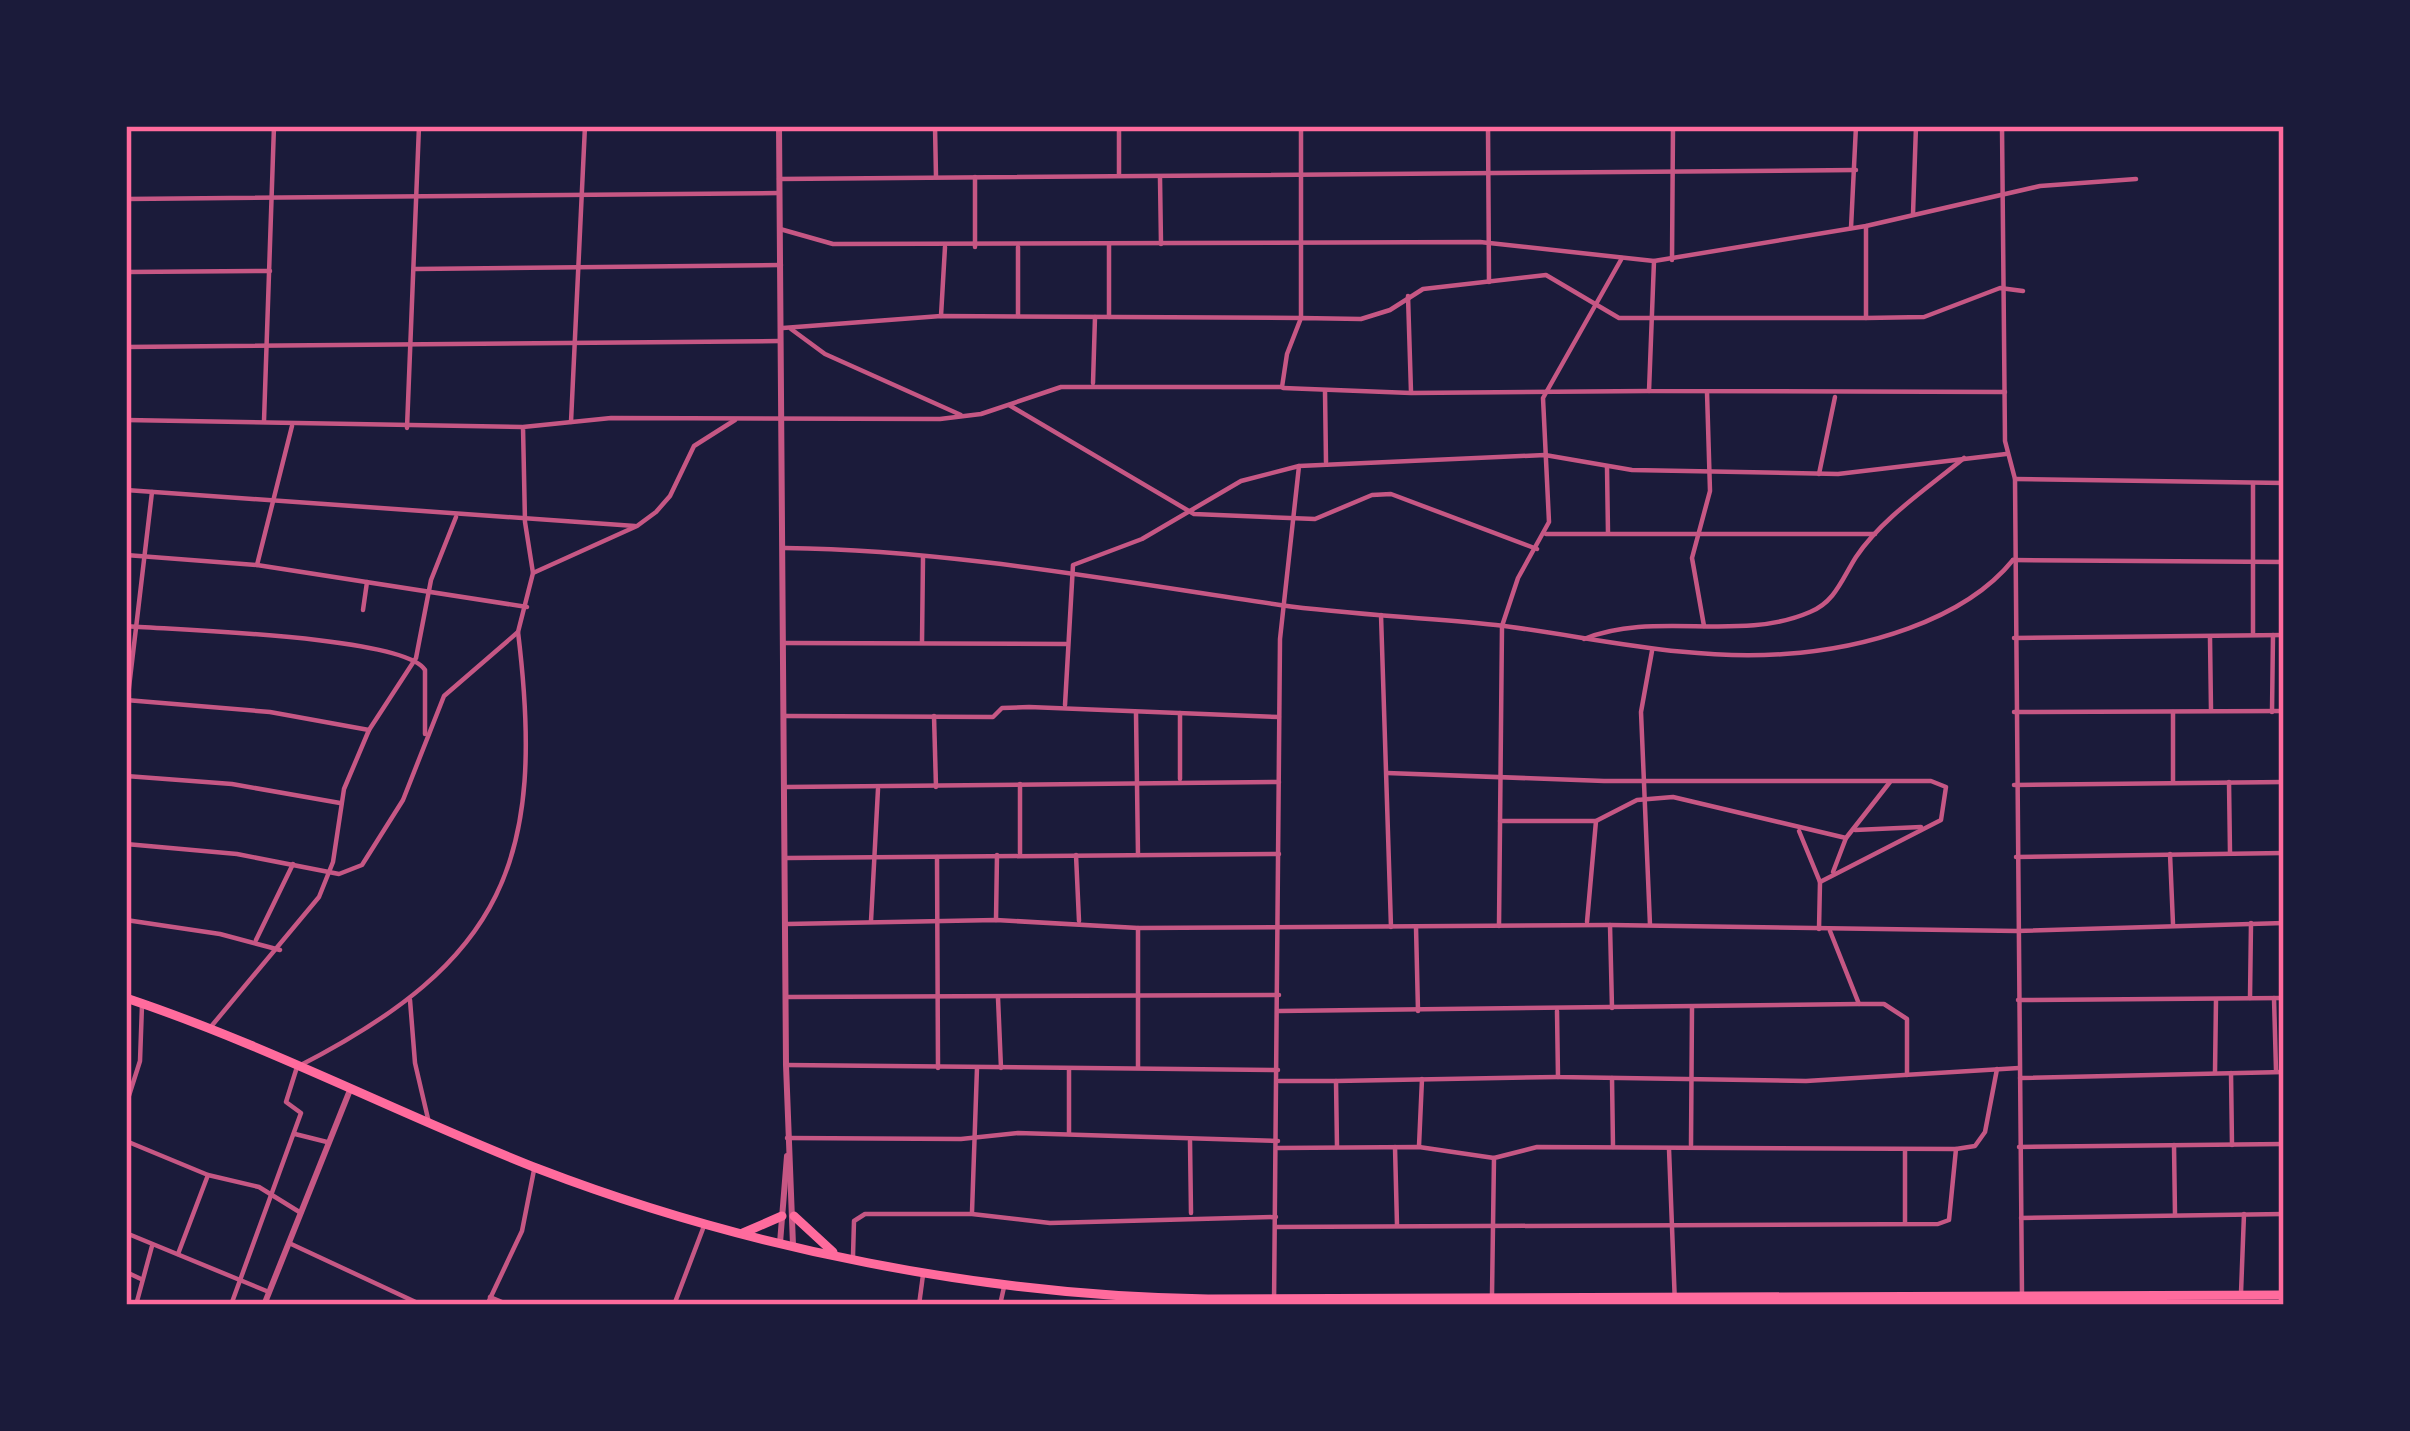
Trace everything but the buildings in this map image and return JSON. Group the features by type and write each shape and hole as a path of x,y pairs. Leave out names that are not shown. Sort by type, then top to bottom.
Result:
{"highway":[{"path":"126,998 535,1167 704,1224 923,1270 1125,1300 1418,1300 1492,1295 1675,1301 2001,1300 2022,1295 2146,1300 2241,1294 2266,1300 2284,1295"},
{"path":"740,1234 788,1216 833,1252"}],"street":[{"path":"264,421 274,126"},
{"path":"407,428 419,126"},
{"path":"571,422 585,126"},
{"path":"779,126 787,328 783,341 786,1065 788,1216 793,1245"},
{"path":"935,126 936,177"},
{"path":"1119,126 1119,177"},
{"path":"1282,387 1286,354 1301,318 1301,126"},
{"path":"1489,126 1489,282"},
{"path":"1672,260 1673,126"},
{"path":"1851,228 1856,126"},
{"path":"1912,214 1916,126"},
{"path":"2002,126 2000,288 2006,454 2014,479 2022,1295"},
{"path":"779,179 1856,170"},
{"path":"1160,176 1161,244"},
{"path":"975,177 975,247"},
{"path":"780,229 833,244 1488,243 1654,261 1865,226 2001,194 2136,179"},
{"path":"126,199 779,194"},
{"path":"1865,226 1867,318"},
{"path":"1108,316 1109,245"},
{"path":"941,316 945,247"},
{"path":"1018,247 1018,316"},
{"path":"1499,926 1502,626 1518,578 1546,533 1544,391 1622,258"},
{"path":"1649,391 1654,261"},
{"path":"416,269 781,265"},
{"path":"126,272 270,272"},
{"path":"787,328 941,316 1368,317 1423,289 1549,275 1612,317 1654,320 1937,314 2000,288 2024,291"},
{"path":"1408,296 1411,393"},
{"path":"1093,386 1095,317"},
{"path":"787,328 825,354 967,417"},
{"path":"126,347 783,341"},
{"path":"126,420 523,428 571,422 967,417 1047,389 1093,386 1411,393 2005,392"},
{"path":"1325,391 1326,462"},
{"path":"1704,626 1692,565 1696,533 1709,500 1707,392"},
{"path":"1819,474 1835,395"},
{"path":"1009,405 1185,511 1328,517 1372,495 1391,494 1537,549"},
{"path":"533,573 637,526 670,496 694,446 735,420"},
{"path":"256,565 292,423"},
{"path":"231,1305 295,1134 301,1111 286,1100 297,1067 410,1000 468,945 515,844 530,745 518,632 533,573 525,522 523,428"},
{"path":"1065,708 1070,573 1079,560 1142,539 1241,481 1326,462 1545,454 1607,466 1819,474 1895,471 2006,454"},
{"path":"1584,639 1621,629 1769,623 1814,611 1832,599 1875,534 1964,458"},
{"path":"1274,1301 1280,1070 1281,605 1298,466"},
{"path":"1607,466 1608,532"},
{"path":"2014,479 2284,483"},
{"path":"2253,483 2253,635"},
{"path":"126,490 456,518 637,526"},
{"path":"126,713 130,626 152,492"},
{"path":"209,1029 280,950 319,897 329,872 340,803 369,730 416,658 426,625 428,590 456,518"},
{"path":"1546,533 1875,534"},
{"path":"784,548 1070,573 1281,605 1502,626 1652,651 1759,656 1857,642 1967,600 1993,584 2013,560"},
{"path":"126,555 256,565 527,607"},
{"path":"922,642 923,557"},
{"path":"2013,560 2284,562"},
{"path":"363,610 367,582"},
{"path":"1381,613 1391,927"},
{"path":"130,626 302,637 416,658"},
{"path":"126,844 329,872 353,870 371,854 403,800 450,688 518,632"},
{"path":"2272,712 2273,635"},
{"path":"2014,638 2284,635"},
{"path":"2210,638 2211,711"},
{"path":"785,644 1066,644"},
{"path":"1650,925 1641,705 1652,651"},
{"path":"416,658 426,676 426,740"},
{"path":"128,700 270,712 369,730"},
{"path":"786,716 993,717 1005,708 1065,708 1279,718"},
{"path":"2014,712 2284,711"},
{"path":"2173,712 2173,782"},
{"path":"1136,713 1138,855"},
{"path":"1180,713 1180,780"},
{"path":"934,716 936,787"},
{"path":"1387,773 1643,781 1931,781 1946,788 1941,820 1820,882"},
{"path":"126,776 232,784 340,803"},
{"path":"786,787 1279,782"},
{"path":"1832,875 1846,838 1890,782"},
{"path":"2229,782 2230,854"},
{"path":"2014,785 2284,782"},
{"path":"1020,784 1020,855"},
{"path":"871,922 878,789"},
{"path":"1500,821 1596,821 1644,799 1702,801 1799,831 1846,838"},
{"path":"1587,925 1596,821"},
{"path":"1854,830 1927,826"},
{"path":"1799,831 1820,882 1819,931"},
{"path":"2016,857 2284,853"},
{"path":"786,858 1279,854"},
{"path":"2170,854 2173,925"},
{"path":"937,855 938,1068"},
{"path":"996,920 997,855"},
{"path":"1076,855 1078,923"},
{"path":"255,942 292,864"},
{"path":"126,920 280,950"},
{"path":"787,924 996,920 1138,928 1650,925 2017,931 2284,922"},
{"path":"2250,998 2252,922"},
{"path":"1610,925 1612,1008"},
{"path":"1416,927 1418,1011"},
{"path":"1138,928 1138,1069"},
{"path":"1829,931 1858,1004"},
{"path":"787,997 1279,995"},
{"path":"998,998 1001,1068"},
{"path":"2020,1078 2280,1072 2274,998"},
{"path":"2018,1000 2284,998"},
{"path":"410,1000 415,1064 429,1123"},
{"path":"2216,1000 2216,1072"},
{"path":"126,1105 140,1060 142,1004"},
{"path":"1280,1011 1884,1004 1902,1011 1907,1075"},
{"path":"1690,1147 1692,1006"},
{"path":"1557,1010 1558,1077"},
{"path":"786,1065 1280,1070"},
{"path":"972,1214 977,1068"},
{"path":"1279,1081 1907,1075 2020,1068"},
{"path":"1069,1069 1069,1134"},
{"path":"787,1138 1069,1134 1419,1147 1494,1158 1537,1147 1956,1149 1975,1146 1985,1132 1997,1070"},
{"path":"2231,1073 2232,1145"},
{"path":"1612,1078 1613,1147"},
{"path":"1419,1147 1422,1079"},
{"path":"1336,1081 1337,1147"},
{"path":"264,1305 350,1090"},
{"path":"295,1134 326,1142"},
{"path":"1190,1141 1192,1215"},
{"path":"126,1142 273,1195 301,1213"},
{"path":"2019,1147 2284,1144"},
{"path":"2174,1145 2175,1215"},
{"path":"1395,1147 1397,1226"},
{"path":"1669,1147 1675,1301"},
{"path":"1905,1223 1906,1149"},
{"path":"1276,1227 1949,1220 1956,1149"},
{"path":"1492,1295 1494,1158"},
{"path":"509,1305 489,1301 522,1231 535,1167"},
{"path":"177,1255 208,1175"},
{"path":"854,1256 854,1221 860,1215 972,1214 1050,1223 1192,1215 1276,1217"},
{"path":"2241,1294 2243,1214"},
{"path":"2021,1218 2284,1214"},
{"path":"780,1243 788,1216"},
{"path":"674,1305 704,1224"},
{"path":"126,1233 269,1292"},
{"path":"289,1243 422,1305"},
{"path":"136,1305 152,1246"},
{"path":"919,1305 923,1270"},
{"path":"126,1272 141,1279"},
{"path":"1000,1305 1004,1282"}]}
